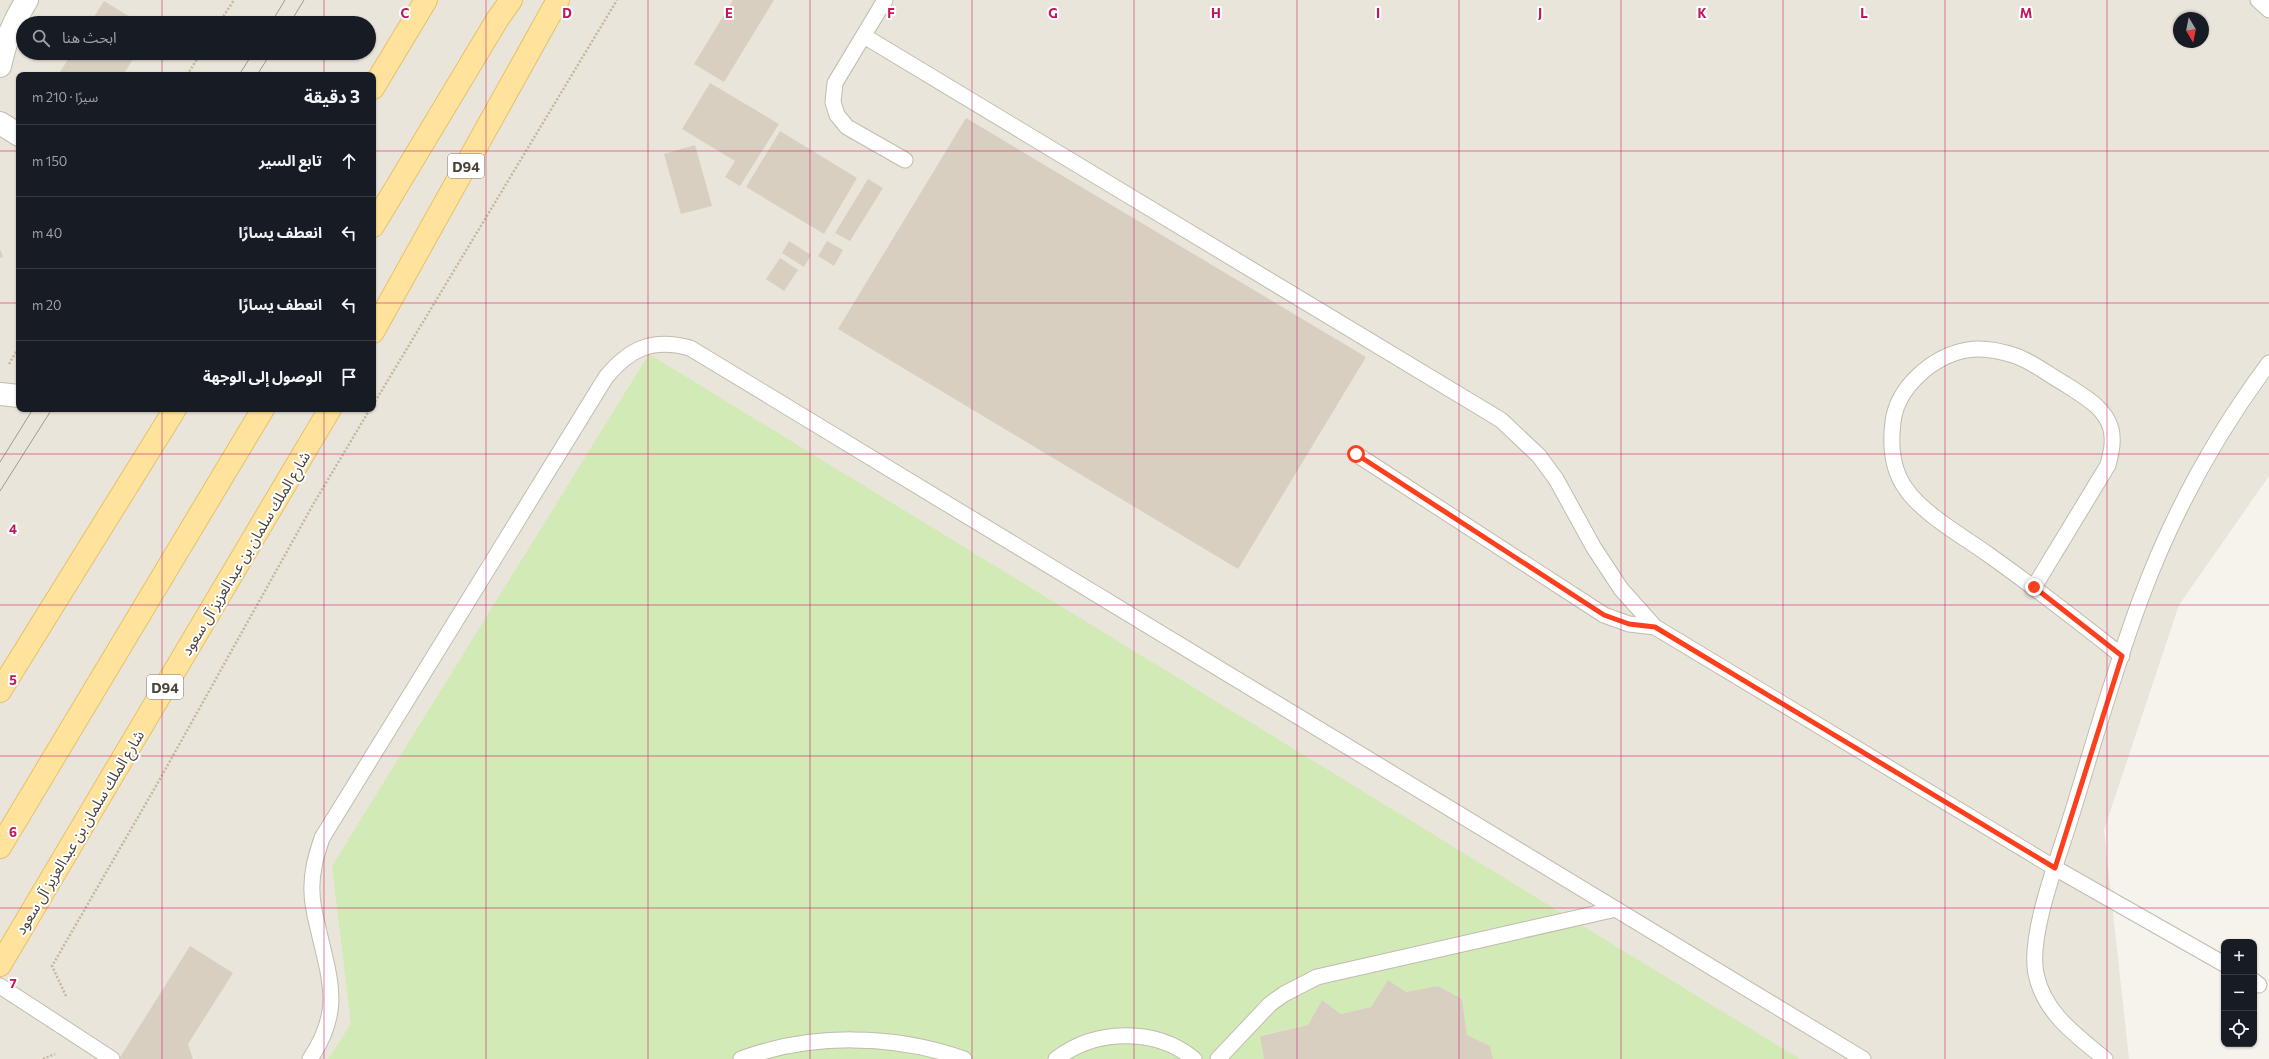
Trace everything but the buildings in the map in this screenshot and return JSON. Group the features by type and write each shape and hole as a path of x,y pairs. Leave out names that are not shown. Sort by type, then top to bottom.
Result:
{"main road":[{"path":"376,83 426,0"},
{"path":"376,221 497,20 511,0"},
{"name":"D94","path":"376,327 558,0"},
{"path":"0,690 173,412"},
{"path":"0,847 261,412"},
{"name":"شارع الملك سلمان بن عبدالعزيز آل سعود","path":"0,965 328,412"}],"street":[{"path":"17,16 27,0"},
{"path":"0,66 4,47 16,18"},
{"path":"0,123 16,133"},
{"path":"0,394 16,396"}],"lane":[{"path":"885,0 835,83 833,102 837,115 847,127 905,160"},
{"path":"2258,0 2269,10"},
{"path":"864,36 1481,406 1501,420 1539,456 1556,479 1594,548 1621,589 1655,627 2055,868 2221,962"},
{"path":"310,1059 320,1044 327,1027 331,1009 331,985 312,893 315,858 322,838 606,376 616,364 629,354 644,347 660,344 676,344 690,348 1863,1059"},
{"path":"2034,587 2108,465 2113,448 2111,429 2103,412 2090,400 2017,356 1993,350 1967,350 1942,358 1921,372 1905,392 1894,415 1891,440 1894,466 1905,489 1922,508 2034,587 2122,656"},
{"path":"2105,1059 2051,1011 2041,993 2036,973 2034,953 2036,933 2055,868 2141,597 2165,540 2192,485 2223,431 2269,363"},
{"path":"1356,454 1604,615 1629,624 1655,627"},
{"path":"1218,1059 1270,1004 1284,994 1317,977 1616,909"},
{"path":"0,986 112,1059"},
{"path":"1056,1059 1065,1052 1088,1041 1114,1036 1139,1036 1164,1042 1194,1059"},
{"path":"741,1059 788,1046 836,1041 871,1041 912,1046 964,1059"}],"path":[{"path":"224,16 234,0"},
{"path":"376,400 617,0"},
{"path":"189,72 197,60"},
{"path":"43,1059 53,1057 73,1033 78,1022 52,966 164,772 314,503 368,412"}],"shaded area":[{"path":"0,0 2269,0 2269,476 2179,605 2104,830 2129,1059 0,1059"}],"green space":[{"path":"649,354 1800,1059 1493,1059 1490,1046 1467,1035 1462,999 1438,986 1406,992 1388,980 1371,1007 1341,1014 1322,1000 1308,1025 1260,1035 1264,1059 328,1059 351,1024 332,866"}],"tram line":[{"path":"275,16 285,0"},
{"path":"294,16 304,0"},
{"path":"241,72 249,60"},
{"path":"259,72 267,60"},
{"path":"0,462 31,412"},
{"path":"0,491 50,412"}],"route":[{"path":"1356,454 1604,615 1629,624 1655,627 2055,868 2122,656 2034,587"}]}
